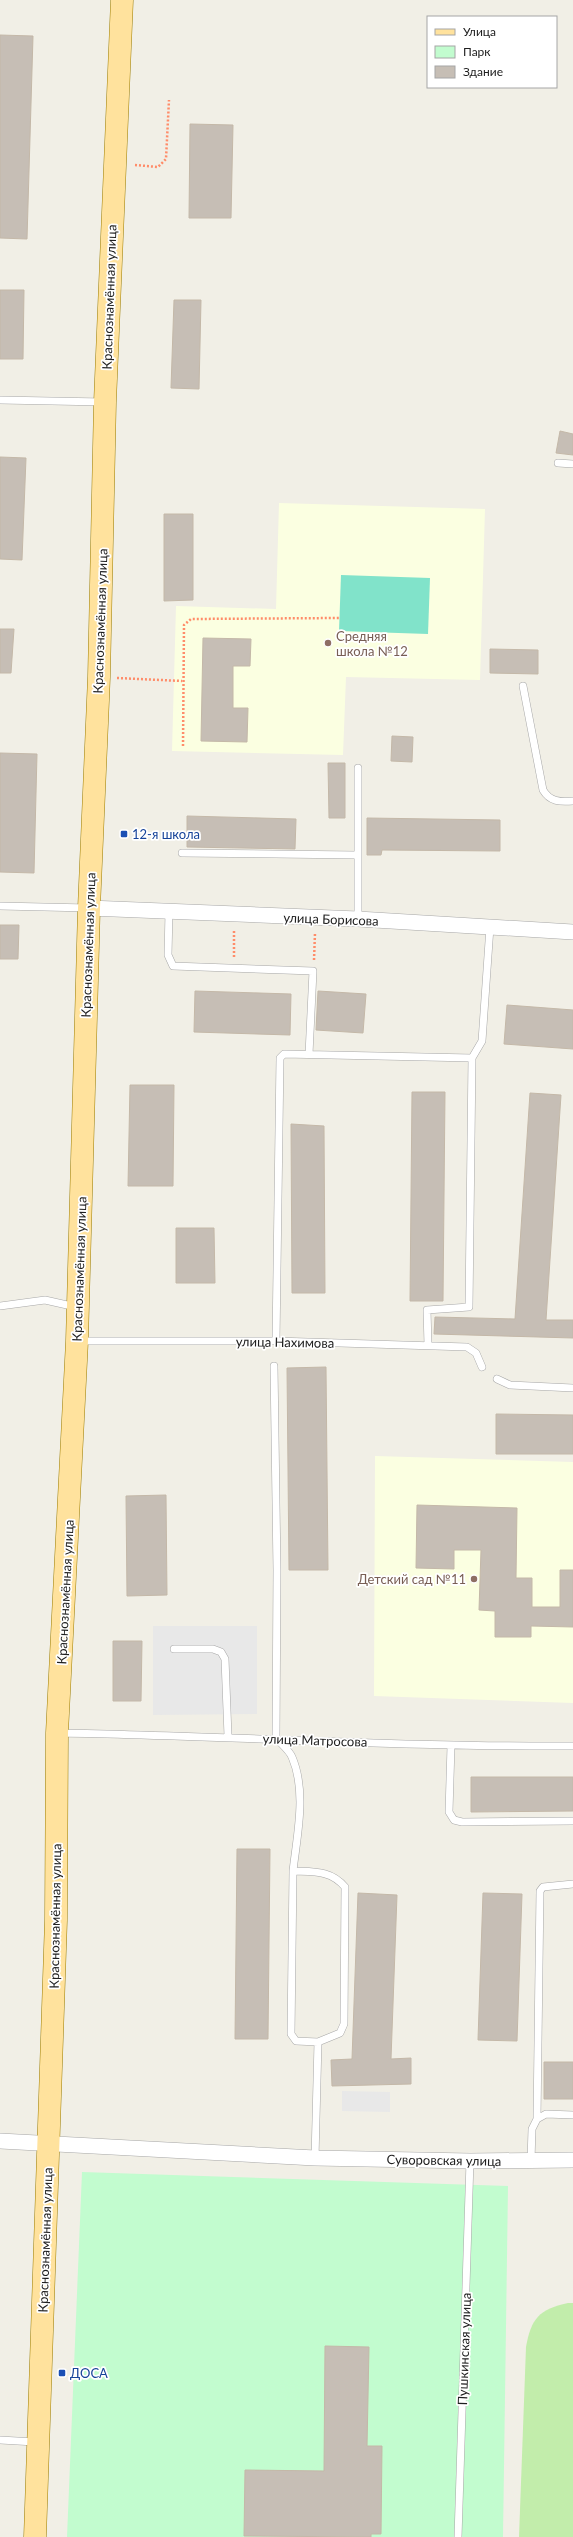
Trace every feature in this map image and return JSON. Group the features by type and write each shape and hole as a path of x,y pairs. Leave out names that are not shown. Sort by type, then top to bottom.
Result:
{"main road":[{"name":"Краснознамённая улица","path":"35,2537 56,1920 57,1733 77,1341 89,908 99,677 105,402 122,0"}],"street":[{"name":"улица Борисова","path":"89,908 358,919 573,932"},
{"name":"Суворовская улица","path":"0,2142 48,2143 315,2158 470,2161 573,2160"}],"lane":[{"path":"0,400 105,402"},
{"path":"558,463 573,464"},
{"path":"523,686 544,790 548,798 555,801 573,801"},
{"path":"358,768 356,855 358,919"},
{"path":"182,853 356,855"},
{"path":"0,906 89,908"},
{"path":"169,912 168,956 172,966 313,971 310,1054"},
{"path":"428,1345 427,1310 469,1307 472,1058 482,1041 490,927"},
{"path":"276,1341 280,1058 284,1054 310,1054 472,1058"},
{"path":"0,1306 45,1300 78,1308"},
{"name":"улица Нахимова","path":"77,1341 276,1341 467,1347 476,1353 482,1367"},
{"path":"274,1366 277,1570 276,1738 291,1756 298,1781 299,1812 293,1871 291,2034 296,2041 318,2042 340,2033 344,2024 345,1887 338,1879 326,1872 293,1871"},
{"path":"497,1379 510,1385 573,1388"},
{"path":"174,1649 213,1650 221,1652 225,1659 228,1736"},
{"name":"улица Матросова","path":"57,1733 228,1736 451,1746 573,1746"},
{"path":"451,1746 449,1812 454,1820 573,1821"},
{"path":"531,2160 532,2129 537,2119 540,1891 543,1887 549,1884 573,1884"},
{"path":"315,2158 318,2042"},
{"path":"537,2119 546,2114 573,2115"},
{"name":"Пушкинская улица","path":"458,2537 470,2161"},
{"path":"0,2440 38,2442"}],"path":[{"path":"114,164 158,166 163,164 167,151 169,100"},
{"path":"183,746 182,680 184,625 191,619 339,618"},
{"path":"99,677 182,680"},
{"path":"233,969 234,915"},
{"path":"313,971 316,918"}],"shaded area":[{"name":"Средняя школа №12","path":"279,503 485,509 480,680 346,677 343,755 172,751 176,606 276,609"},
{"name":"Детский сад №11","path":"375,1456 573,1462 573,1703 374,1696"},
{"path":"153,1626 257,1626 257,1714 153,1715"},
{"path":"342,2091 390,2092 390,2112 342,2111"}],"green space":[{"path":"341,575 430,578 428,634 339,631"},
{"path":"82,2172 508,2186 503,2537 67,2537"},
{"path":"573,2303 573,2537 519,2537 526,2347 528,2337 534,2322 543,2312 558,2305"}],"building":[{"path":"0,35 33,36 27,239 0,238"},
{"path":"190,124 233,125 231,218 189,218"},
{"path":"0,290 24,290 23,359 0,359"},
{"path":"174,300 201,300 199,389 171,388"},
{"path":"560,431 573,434 573,455 556,453"},
{"path":"0,457 26,458 22,560 0,559"},
{"path":"164,514 193,514 193,600 164,601"},
{"path":"0,629 14,629 11,673 0,673"},
{"path":"203,638 251,639 250,666 233,666 233,708 248,708 247,742 201,741"},
{"path":"490,649 538,650 538,674 490,673"},
{"path":"392,736 413,737 412,762 391,761"},
{"path":"0,753 37,754 34,873 0,872"},
{"path":"328,763 345,763 345,818 329,818"},
{"path":"187,816 296,819 295,849 187,847"},
{"path":"367,818 500,820 500,851 382,850 381,855 367,855"},
{"path":"0,925 19,925 18,959 0,959"},
{"path":"195,991 291,994 290,1035 194,1032"},
{"path":"318,991 366,994 363,1033 316,1030"},
{"path":"507,1005 573,1010 573,1049 504,1044"},
{"path":"130,1085 174,1085 173,1186 128,1186"},
{"path":"412,1092 445,1092 443,1301 410,1301"},
{"path":"530,1093 561,1095 546,1320 573,1320 573,1338 434,1334 435,1317 515,1319"},
{"path":"291,1124 324,1126 325,1293 292,1293"},
{"path":"176,1228 214,1228 215,1283 176,1283"},
{"path":"326,1367 328,1570 289,1570 287,1368"},
{"path":"496,1414 573,1415 573,1454 496,1454"},
{"path":"166,1495 167,1595 127,1596 126,1496"},
{"path":"417,1505 517,1508 516,1578 532,1578 532,1607 560,1607 560,1570 573,1570 573,1627 531,1626 531,1637 495,1637 495,1611 479,1610 481,1550 454,1550 454,1569 416,1568"},
{"path":"113,1641 142,1641 141,1701 113,1701"},
{"path":"471,1777 573,1777 573,1811 471,1812"},
{"path":"237,1849 270,1849 268,2039 235,2039"},
{"path":"358,1893 397,1895 391,2059 411,2058 411,2084 332,2086 331,2060 352,2059"},
{"path":"483,1893 522,1894 517,2041 478,2040"},
{"path":"544,2062 573,2062 573,2099 544,2099"},
{"path":"325,2346 369,2347 367,2446 382,2446 381,2534 371,2534 371,2537 244,2536 245,2470 324,2471"}],"place":[{"name":"Средняя школа №12","path":"328,643"},
{"name":"12-я школа","path":"124,834"},
{"name":"Детский сад №11","path":"474,1579"},
{"name":"ДОСА","path":"62,2373"}]}
